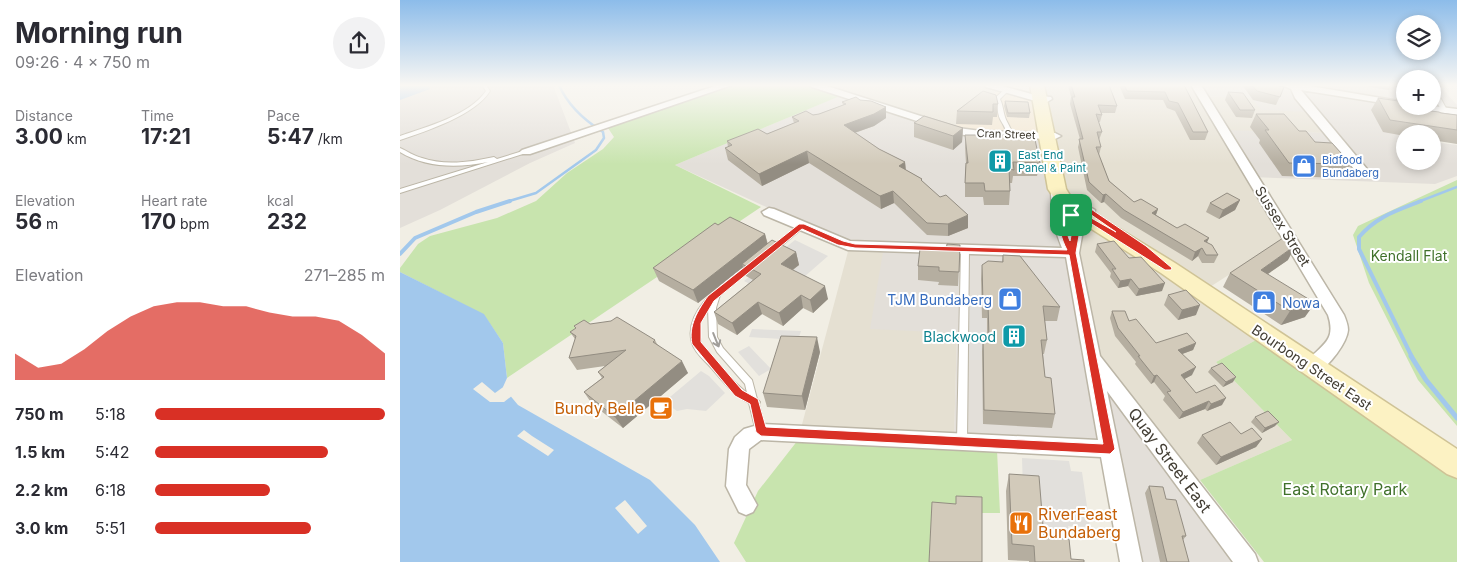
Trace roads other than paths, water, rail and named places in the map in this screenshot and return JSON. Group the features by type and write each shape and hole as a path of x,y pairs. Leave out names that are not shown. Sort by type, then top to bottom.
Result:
{"main road":[{"path":"1046,111 1057,189"},
{"path":"1050,135 1062,178 1081,209"},
{"name":"Bourbong Street East","path":"1057,189 1065,201 1081,209 1457,465"}],"street":[{"path":"526,152 651,111"},
{"name":"Cran Street","path":"896,111 957,131 1050,135"},
{"name":"Sussex Street","path":"1212,111 1339,320 1341,330 1334,346 1313,366"},
{"path":"1312,111 1362,172"},
{"path":"1057,189 1057,203 1063,234 1072,253 1131,562"},
{"path":"1063,234 1066,221 1071,215 1081,209"},
{"path":"1072,253 1081,209"},
{"path":"769,212 848,245 1072,253"},
{"name":"Quay Street East","path":"1092,358 1248,562"},
{"path":"746,505 736,486 739,449 750,435 761,432 1110,449"}],"lane":[{"path":"400,138 464,111"},
{"path":"1002,111 1003,118 1008,124 1009,134"},
{"path":"400,150 416,159 447,163 476,162 526,152"},
{"path":"400,192 526,152"},
{"path":"435,181 451,170 451,165 447,163"},
{"path":"763,256 802,226"},
{"path":"962,441 965,249"},
{"path":"754,402 738,393 696,344 695,329 699,316 717,293 756,262"},
{"path":"717,293 712,308 713,337 720,350 749,383 761,432"}],"water":[{"path":"400,272 484,314 503,343 507,378 503,387 518,405 650,480 695,525 720,562 400,562"}],"waterway":[{"path":"506,202 536,193 596,150 604,138 603,132 589,123 577,111"},
{"path":"1418,202 1457,187"},
{"path":"400,254 415,238 476,212 510,201"},
{"path":"1412,357 1359,249 1359,237 1380,219 1421,201"},
{"path":"1411,356 1426,380 1457,418"}],"place":[{"name":"East End Panel & Paint","path":"1000,161"},
{"name":"Bidfood Bundaberg","path":"1304,166"},
{"name":"TJM Bundaberg","path":"1010,299"},
{"name":"Nowa","path":"1264,302"},
{"name":"Blackwood","path":"1014,336"},
{"name":"Bundy Belle","path":"661,408"},
{"name":"RiverFeast Bundaberg","path":"1021,523"}],"park label":[{"name":"Kendall Flat","path":"1409,255"},
{"name":"East Rotary Park","path":"1345,489"}]}
